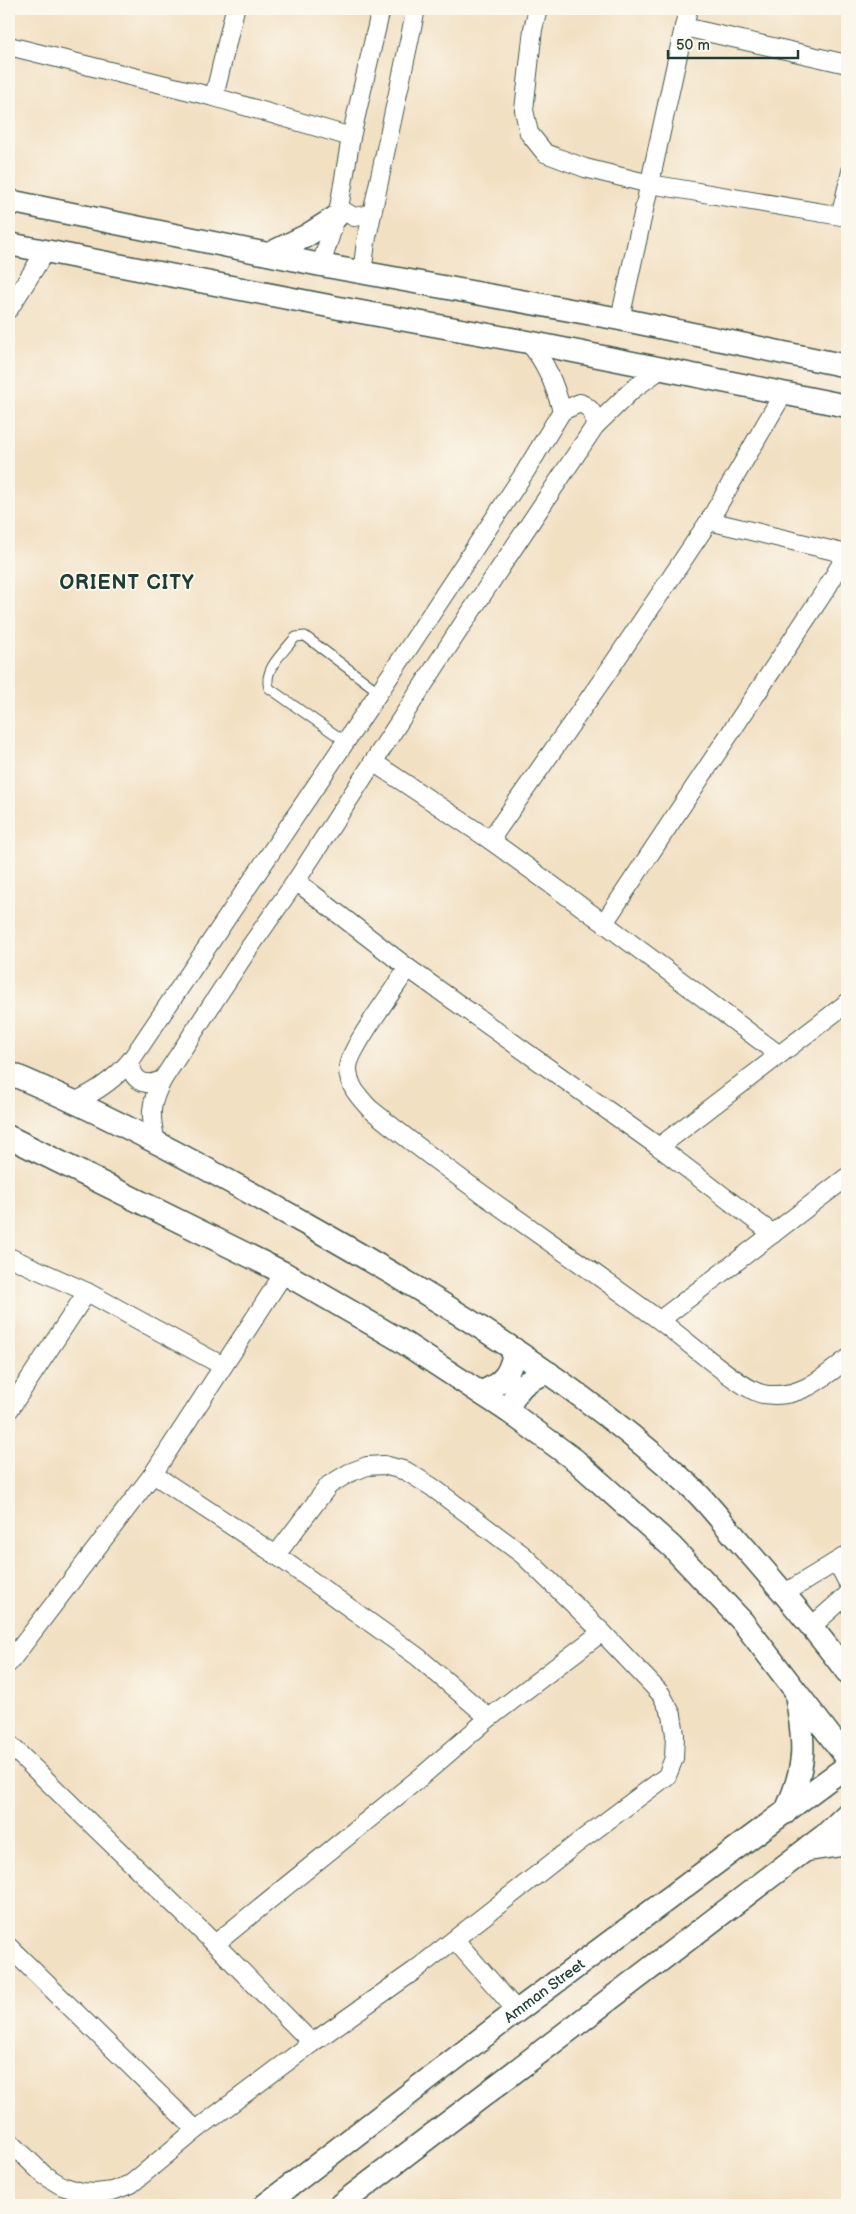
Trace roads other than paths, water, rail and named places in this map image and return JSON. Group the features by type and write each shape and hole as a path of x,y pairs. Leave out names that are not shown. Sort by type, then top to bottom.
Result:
{"street":[{"path":"214,97 235,9"},
{"path":"321,265 338,213 351,137 381,9"},
{"path":"362,273 372,214 416,9"},
{"path":"538,9 533,29 524,110 529,133 545,153 585,168 650,184 842,216"},
{"path":"620,320 688,9"},
{"path":"684,27 847,64"},
{"path":"9,46 214,97 351,137"},
{"path":"9,201 321,265 620,320 847,366"},
{"path":"269,254 306,236 338,213 354,216 372,214"},
{"path":"9,244 528,342 847,406"},
{"path":"9,309 45,252"},
{"path":"528,342 551,377 562,411"},
{"path":"156,1142 151,1111 153,1098 163,1079 245,954 296,881 595,426 632,390 661,369"},
{"path":"490,840 709,522 783,394"},
{"path":"76,1101 90,1095 111,1081 131,1060 520,480 562,411 580,403 587,406 594,415 595,426"},
{"path":"604,923 828,586 847,554 709,522"},
{"path":"373,762 490,840 778,1054"},
{"path":"296,881 408,968 659,1147 773,1234"},
{"path":"408,968 354,1049 348,1067 352,1089 368,1108 660,1320 722,1369 761,1394 783,1395 804,1390 847,1359"},
{"path":"659,1147 847,1003"},
{"path":"131,1060 134,1076 140,1082 147,1084 156,1083 163,1079"},
{"path":"9,1073 76,1101 156,1142 378,1264 514,1349 608,1416 694,1490 786,1594 847,1672"},
{"path":"9,1137 284,1273 398,1339 481,1392 575,1460 672,1547 742,1621 847,1758"},
{"path":"660,1320 847,1178"},
{"path":"9,1257 87,1292 223,1366"},
{"path":"9,1663 153,1474 284,1273"},
{"path":"9,1410 87,1292"},
{"path":"481,1392 495,1386 506,1377 512,1364 514,1349"},
{"path":"508,1411 513,1396 522,1384 534,1377 549,1374"},
{"path":"9,2141 44,2176 62,2186 81,2192 96,2193 112,2191 131,2184 196,2130 312,2043 455,1940 580,1841 667,1776 674,1758 675,1735 672,1715 661,1694 602,1632 523,1555 406,1471 384,1465 367,1466 349,1473 329,1485 276,1555"},
{"path":"153,1474 276,1555 418,1657 489,1718"},
{"path":"786,1594 842,1559 847,1581"},
{"path":"812,1626 847,1595"},
{"path":"216,1944 422,1776 489,1718 602,1632"},
{"path":"785,1814 802,1770 804,1754 803,1734 796,1691"},
{"path":"9,1744 216,1944 312,2043"},
{"name":"Amman Street","path":"265,2205 517,2011 785,1814 838,1787 847,1766"},
{"path":"340,2205 804,1850 847,1814"},
{"path":"804,1850 847,1844"},
{"path":"455,1940 517,2011"},
{"path":"9,1947 196,2130"}],"lane":[{"path":"842,216 847,169"},
{"path":"346,742 269,688 267,682 269,671 292,640 296,637 305,636 379,692"}],"district":[{"name":"ORIENT CITY","path":"127,582"}]}
